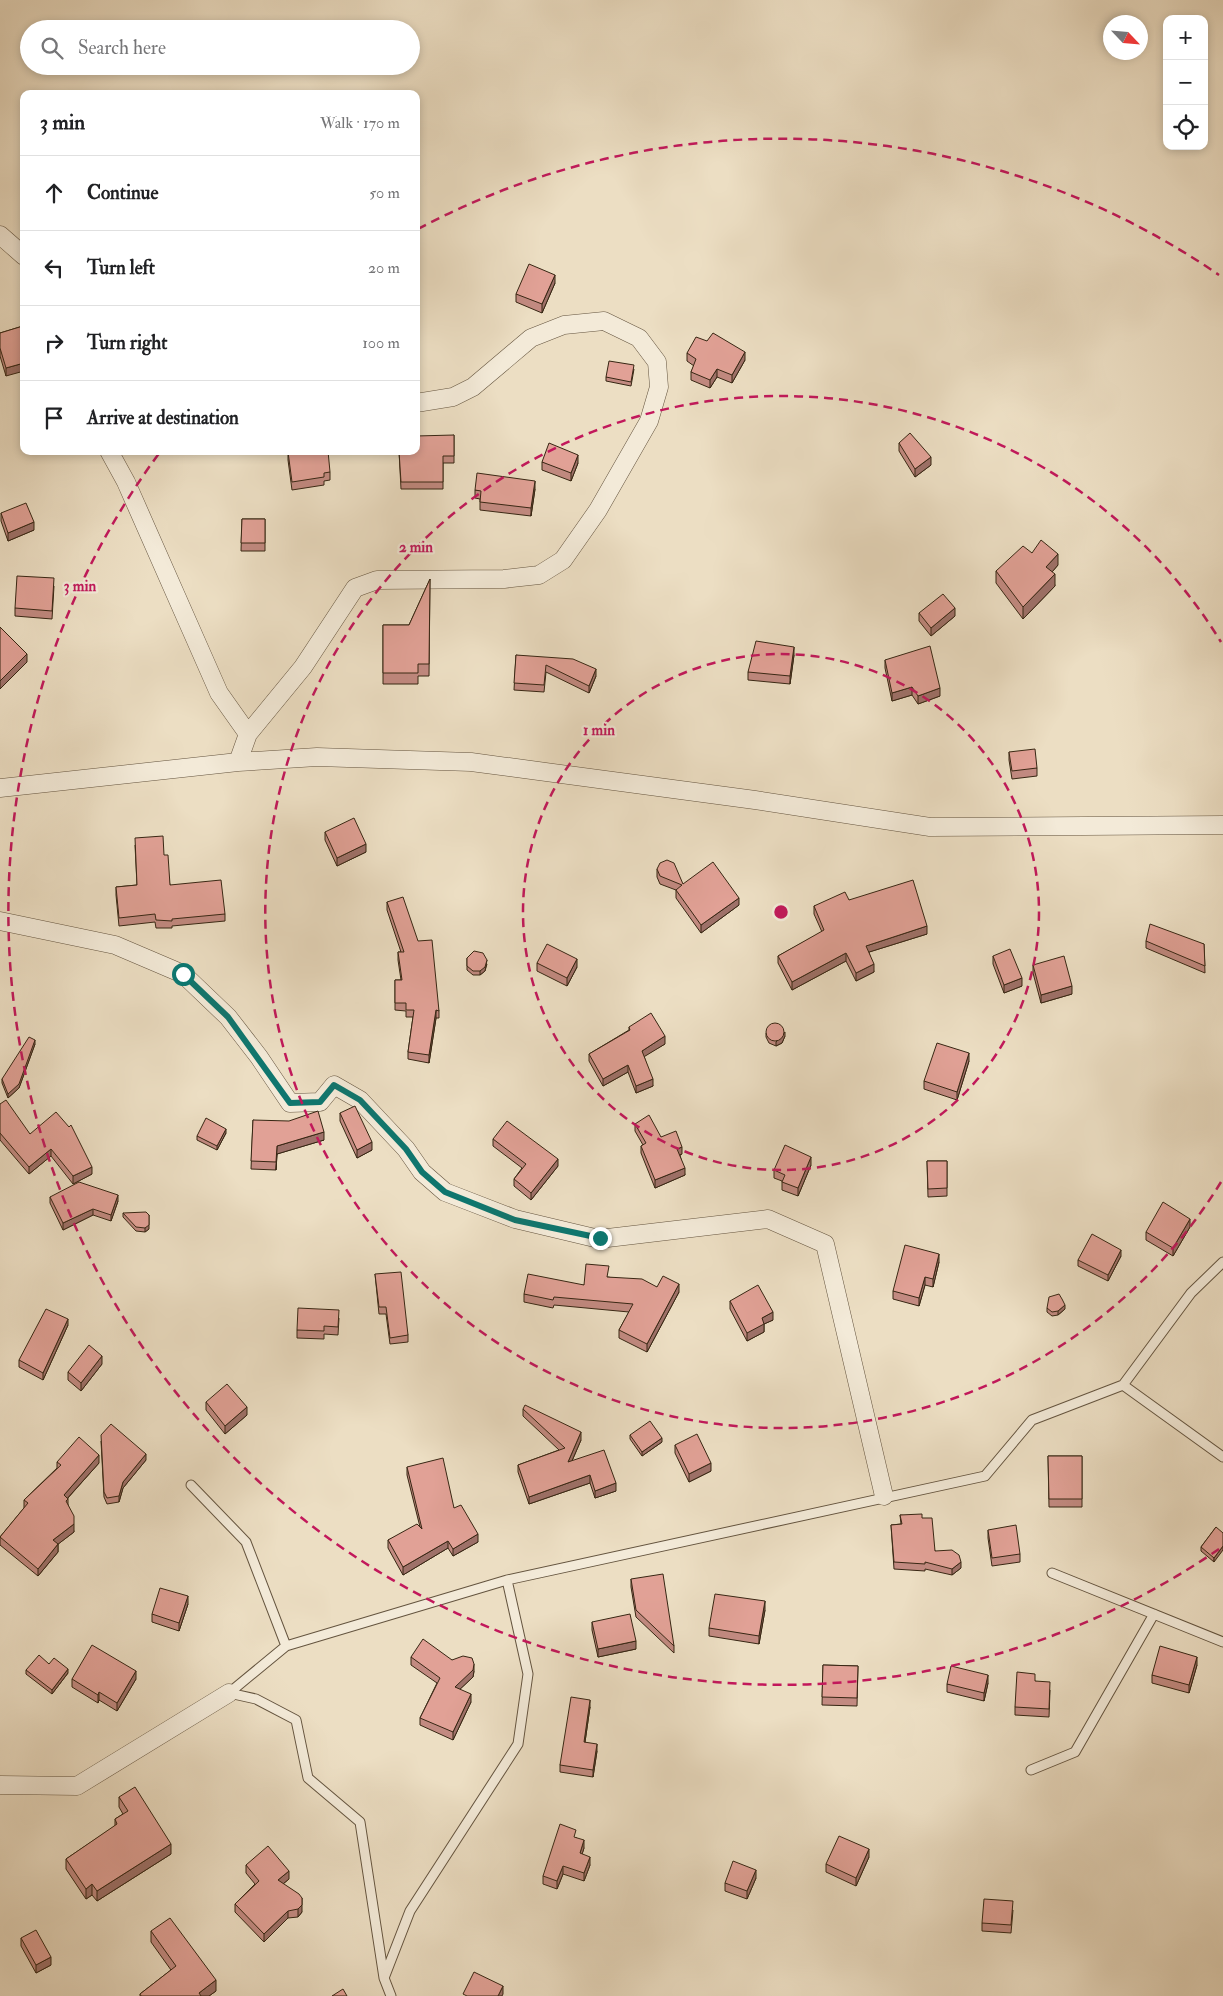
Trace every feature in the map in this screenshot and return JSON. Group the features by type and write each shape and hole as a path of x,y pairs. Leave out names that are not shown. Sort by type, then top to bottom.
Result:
{"street":[{"path":"0,235 20,252"},
{"path":"238,762 248,734 303,667 355,588 377,580 504,579 539,574 563,560 598,510 649,421 659,386 657,362 638,338 604,321 564,325 531,338 474,387 453,397 420,402"},
{"path":"111,455 126,482 219,693 248,734"},
{"path":"0,788 238,762 317,757 471,762 755,800 930,827 1223,825"},
{"path":"0,921 115,945 183,974 228,1017 290,1103 320,1102 334,1085 340,1088 360,1100 406,1149 422,1172 445,1192 515,1220 600,1238 768,1219 825,1244 884,1496"},
{"path":"0,1785 77,1786 230,1693"}],"lane":[{"path":"230,1693 286,1646 507,1580 884,1496 985,1476 1032,1420 1124,1386 1191,1293 1223,1262"},
{"path":"1124,1386 1223,1457"},
{"path":"191,1485 246,1542 286,1646"},
{"path":"1052,1573 1223,1642"},
{"path":"384,1978 410,1911 518,1744 528,1674 507,1580"},
{"path":"1031,1770 1075,1752 1154,1614"},
{"path":"230,1693 256,1698 296,1720 308,1778 360,1822 384,1978 392,1996"}],"building":[{"path":"529,264 555,275 542,304 516,294"},
{"path":"20,327 20,364 6,368 0,348 0,333"},
{"path":"713,333 745,352 732,375 717,369 710,380 691,372 696,359 687,353 696,337 707,341"},
{"path":"609,361 634,365 631,382 606,377"},
{"path":"910,433 931,457 915,469 899,443"},
{"path":"454,435 454,456 443,456 443,482 401,482 399,455 420,455 420,436"},
{"path":"549,443 578,455 571,473 542,462"},
{"path":"288,455 328,455 330,472 324,473 324,477 292,482"},
{"path":"477,473 535,481 531,508 480,502 481,491 475,490"},
{"path":"26,503 34,522 8,533 1,513"},
{"path":"242,519 265,519 265,543 241,543"},
{"path":"1041,540 1058,554 1046,567 1055,574 1023,607 996,571 1023,546 1032,553"},
{"path":"17,576 54,578 52,611 15,608"},
{"path":"430,579 429,664 418,664 418,673 383,673 383,625 409,625"},
{"path":"943,594 955,608 931,628 919,613"},
{"path":"0,627 27,654 0,681"},
{"path":"756,641 794,647 790,676 748,672"},
{"path":"930,646 940,688 918,696 912,687 892,693 885,660"},
{"path":"516,655 573,659 596,669 589,686 546,665 544,685 514,683"},
{"path":"1035,749 1037,768 1012,771 1009,752"},
{"path":"354,818 366,844 337,858 325,832"},
{"path":"163,836 164,855 168,855 170,885 221,880 225,914 172,919 172,921 156,920 155,914 119,918 116,887 137,885 135,838"},
{"path":"667,860 674,863 683,884 713,862 739,898 701,925 676,890 682,885 660,876 657,869 660,863"},
{"path":"913,880 927,926 866,946 874,964 856,973 846,953 792,982 778,956 824,930 814,906 845,892 849,900"},
{"path":"403,897 418,941 432,940 439,1011 436,1010 429,1055 408,1052 414,1010 406,1010 406,1003 395,1003 395,980 402,980 398,952 404,952 387,902"},
{"path":"1150,924 1204,944 1205,966 1146,941"},
{"path":"547,944 577,959 567,978 537,963"},
{"path":"1010,949 1022,978 1004,985 993,956"},
{"path":"474,951 483,953 487,960 485,967 480,971 473,971 467,966 467,958"},
{"path":"1064,956 1072,986 1041,995 1033,965"},
{"path":"651,1013 665,1036 642,1051 653,1079 636,1086 628,1065 603,1079 589,1054 630,1030 629,1027"},
{"path":"775,1023 781,1026 784,1032 781,1038 775,1041 769,1038 766,1032 769,1026"},
{"path":"29,1037 35,1040 19,1084 8,1094 2,1079"},
{"path":"937,1043 969,1053 957,1092 924,1081"},
{"path":"6,1100 30,1134 56,1112 69,1127 71,1125 92,1167 73,1176 51,1149 29,1167 0,1133 0,1104"},
{"path":"355,1106 372,1142 357,1150 340,1113"},
{"path":"318,1111 324,1132 277,1146 276,1162 251,1161 253,1120 289,1121"},
{"path":"649,1115 661,1137 676,1131 682,1147 677,1149 685,1168 655,1180 641,1146 646,1143 635,1124"},
{"path":"206,1118 226,1129 217,1146 197,1136"},
{"path":"507,1121 558,1159 531,1193 514,1179 526,1164 493,1139"},
{"path":"785,1145 811,1157 798,1188 782,1182 785,1175 774,1170"},
{"path":"927,1161 947,1161 947,1188 928,1189"},
{"path":"79,1182 118,1195 111,1215 93,1209 63,1223 50,1197"},
{"path":"1163,1202 1190,1219 1173,1248 1146,1232"},
{"path":"146,1212 149,1215 149,1225 145,1228 136,1227 123,1213"},
{"path":"1092,1234 1121,1250 1108,1275 1078,1260"},
{"path":"905,1245 939,1254 933,1279 925,1277 919,1298 893,1291"},
{"path":"586,1264 609,1266 607,1277 642,1279 657,1287 663,1276 679,1284 647,1344 619,1330 633,1304 554,1297 553,1300 524,1294 528,1274 584,1285"},
{"path":"401,1272 408,1335 390,1338 386,1307 379,1307 375,1274"},
{"path":"758,1285 773,1312 762,1318 764,1324 747,1333 730,1301"},
{"path":"1059,1294 1065,1305 1058,1311 1052,1312 1047,1308 1049,1297"},
{"path":"298,1308 339,1310 338,1327 324,1326 324,1331 297,1330"},
{"path":"46,1309 68,1319 43,1373 19,1360"},
{"path":"89,1345 102,1356 81,1383 68,1372"},
{"path":"227,1384 247,1407 225,1426 206,1402"},
{"path":"525,1405 581,1432 568,1462 604,1450 616,1483 595,1491 590,1475 529,1497 518,1465 565,1448 523,1409"},
{"path":"650,1421 662,1438 642,1452 630,1435"},
{"path":"111,1424 146,1454 123,1482 119,1496 107,1498 104,1492 101,1435"},
{"path":"697,1434 711,1463 689,1474 675,1445"},
{"path":"79,1437 99,1455 64,1495 68,1499 66,1501 74,1516 74,1524 53,1540 58,1544 38,1569 0,1537 28,1503 24,1500 61,1465 57,1462"},
{"path":"1048,1456 1082,1456 1082,1499 1049,1499"},
{"path":"443,1458 454,1508 461,1505 478,1534 453,1549 448,1541 403,1567 388,1540 417,1524 422,1529 407,1467"},
{"path":"922,1514 922,1518 932,1518 935,1551 952,1550 959,1555 961,1562 952,1569 925,1562 925,1564 894,1562 891,1525 902,1524 900,1515"},
{"path":"1016,1525 1020,1554 992,1558 988,1530"},
{"path":"1216,1527 1223,1533 1223,1546 1214,1558 1201,1547"},
{"path":"663,1574 674,1646 636,1610 631,1579"},
{"path":"160,1588 188,1596 179,1623 152,1614"},
{"path":"715,1594 765,1601 759,1636 709,1628"},
{"path":"630,1614 636,1641 598,1649 592,1622"},
{"path":"423,1639 452,1660 463,1656 472,1658 474,1664 473,1670 455,1687 471,1694 453,1732 420,1718 440,1678 411,1657"},
{"path":"92,1645 136,1671 117,1703 99,1692 98,1695 72,1679"},
{"path":"1160,1646 1197,1657 1189,1685 1152,1675"},
{"path":"39,1655 49,1664 54,1658 68,1669 52,1690 26,1670"},
{"path":"823,1665 858,1666 857,1698 822,1697"},
{"path":"951,1666 988,1675 984,1693 947,1684"},
{"path":"1017,1672 1035,1674 1035,1681 1050,1682 1049,1709 1015,1707"},
{"path":"571,1697 590,1700 584,1742 597,1744 593,1770 560,1765"},
{"path":"135,1787 171,1844 97,1891 92,1884 86,1889 66,1859 117,1824 115,1819 128,1811 119,1797"},
{"path":"560,1824 576,1830 574,1837 584,1840 580,1853 590,1857 584,1873 563,1866 557,1881 543,1876"},
{"path":"839,1836 869,1849 856,1878 826,1864"},
{"path":"268,1846 289,1871 278,1880 299,1894 302,1898 302,1905 298,1909 288,1911 264,1934 235,1904 259,1881 246,1865"},
{"path":"733,1861 756,1870 747,1891 725,1883"},
{"path":"984,1899 1013,1901 1011,1925 982,1923"},
{"path":"170,1918 216,1980 199,1993 201,1996 141,1996 140,1994 176,1966 151,1931"},
{"path":"36,1930 51,1957 36,1965 21,1938"},
{"path":"474,1972 503,1986 498,1996 467,1996 463,1994"},
{"path":"343,1989 347,1996 332,1996"}],"route":[{"path":"183,974 228,1017 259,1057 290,1103 320,1102 334,1085 360,1100 406,1149 422,1172 445,1192 515,1220 600,1238"}]}
